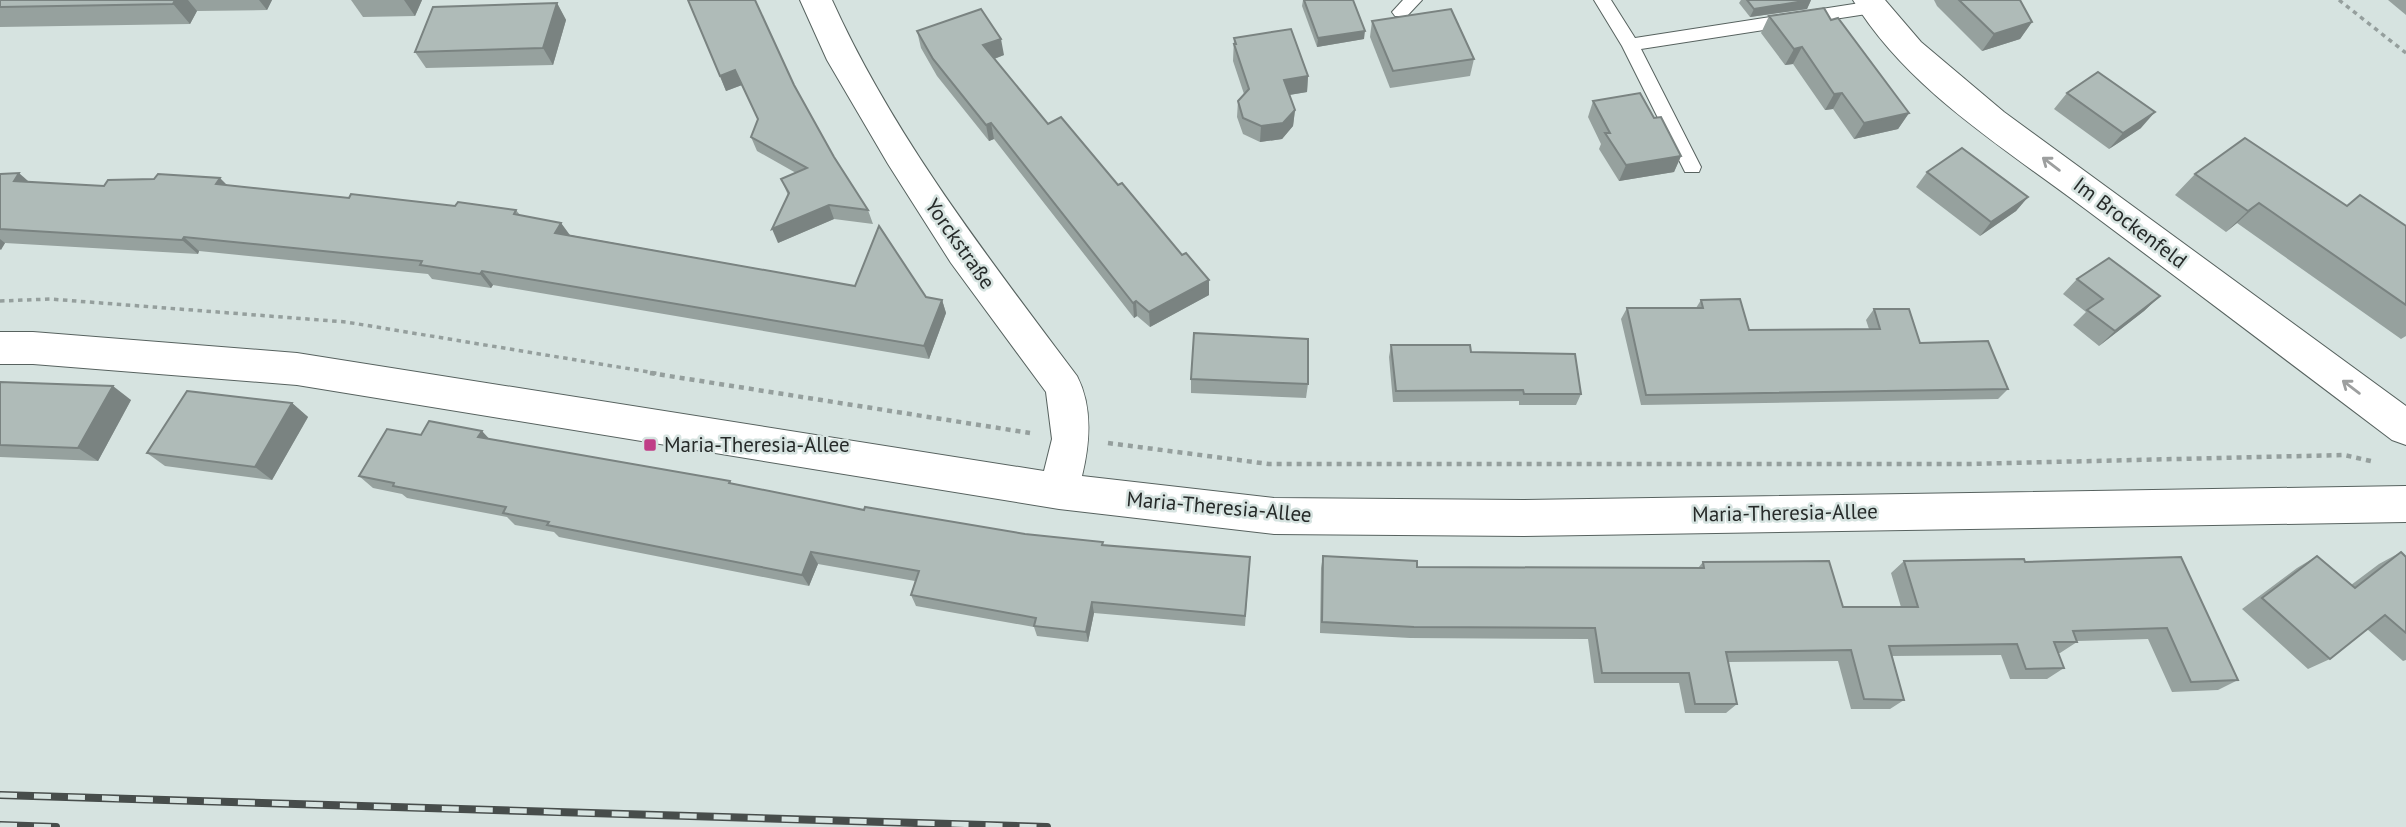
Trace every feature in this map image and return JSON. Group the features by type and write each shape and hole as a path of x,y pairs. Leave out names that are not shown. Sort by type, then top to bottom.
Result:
{"street":[{"name":"Yorckstraße","path":"816,0 843,60 907,166 964,253 1064,387 1071,439 1059,491"},
{"name":"Im Brockenfeld","path":"1871,3 1902,41 1946,84 1992,121 2406,428"},
{"name":"Maria-Theresia-Allee","path":"0,348 33,348 297,369 1059,491 1274,516 1523,518 2406,504"}],"lane":[{"path":"1602,0 1630,45 1692,167"},
{"path":"1630,45 1871,3"}],"path":[{"path":"2339,0 2406,53"},
{"path":"0,301 50,299 346,322 904,415 1269,464 1967,464 2344,455 2381,464"}],"building":[{"path":"0,0 175,0 173,4 0,7"},
{"path":"688,0 755,0 794,85 834,157 868,210 829,205 772,229 789,193 781,179 807,168 751,137 758,119 735,70 720,76"},
{"path":"1304,0 1353,0 1365,31 1318,38"},
{"path":"1747,0 1810,0 1754,9"},
{"path":"1959,0 2020,0 2032,22 1994,34"},
{"path":"557,3 543,48 415,52 433,7"},
{"path":"1824,8 1831,20 1838,18 1909,113 1864,123 1842,93 1834,94 1802,47 1794,49 1769,16"},
{"path":"981,9 1001,39 983,45 1048,124 1061,117 1118,185 1122,183 1182,255 1186,253 1209,280 1149,312 1136,301 1133,303 991,123 986,125 933,59 917,31"},
{"path":"1451,9 1474,59 1393,71 1372,21"},
{"path":"1291,29 1308,76 1284,80 1295,110 1283,123 1261,126 1243,118 1238,101 1249,89 1234,38"},
{"path":"2098,72 2155,112 2123,133 2067,93"},
{"path":"1640,93 1654,118 1661,117 1681,156 1626,165 1605,133 1610,133 1593,101"},
{"path":"2245,138 2347,206 2360,195 2406,226 2406,305 2259,203 2248,211 2195,174"},
{"path":"1962,148 2028,197 1991,222 1927,172"},
{"path":"19,173 14,181 104,186 108,180 154,179 158,174 220,178 216,184 349,198 351,194 455,206 458,202 516,210 514,214 561,223 555,233 855,286 879,226 926,297 942,300 924,346 482,271 480,274 420,265 422,261 184,237 182,240 0,229 0,174"},
{"path":"2109,258 2160,296 2115,331 2087,310 2103,299 2077,279"},
{"path":"1740,299 1749,330 1880,329 1874,309 1909,309 1920,343 1988,341 2008,389 1646,395 1627,308 1703,308 1701,300"},
{"path":"1194,333 1308,339 1308,384 1191,379"},
{"path":"1391,345 1470,345 1471,352 1575,354 1581,394 1524,394 1523,390 1396,391"},
{"path":"0,382 113,386 78,448 0,445"},
{"path":"187,391 292,403 255,467 147,453"},
{"path":"429,421 482,431 478,437 730,481 729,483 864,510 865,507 1025,534 1103,542 1102,545 1250,557 1245,616 1092,602 1086,632 1034,626 1036,618 911,595 919,571 811,552 802,575 547,525 549,522 503,513 506,507 393,486 394,483 359,476 387,429 421,435"},
{"path":"2401,552 2406,557 2406,633 2385,615 2330,659 2262,598 2317,556 2355,588"},
{"path":"1323,556 1417,561 1417,567 1704,568 1703,562 1829,561 1843,607 1918,607 1904,561 2024,559 2025,562 2181,557 2238,680 2191,682 2167,628 2073,631 2077,642 2054,642 2064,668 2026,669 2017,644 1889,646 1904,700 1864,699 1851,650 1726,652 1737,704 1695,704 1689,673 1602,673 1595,628 1414,627 1322,622"}],"railway":[{"path":"0,795 1047,827"},
{"path":"0,825 56,827"}],"place":[{"name":"Maria-Theresia-Allee","path":"650,445"}]}
